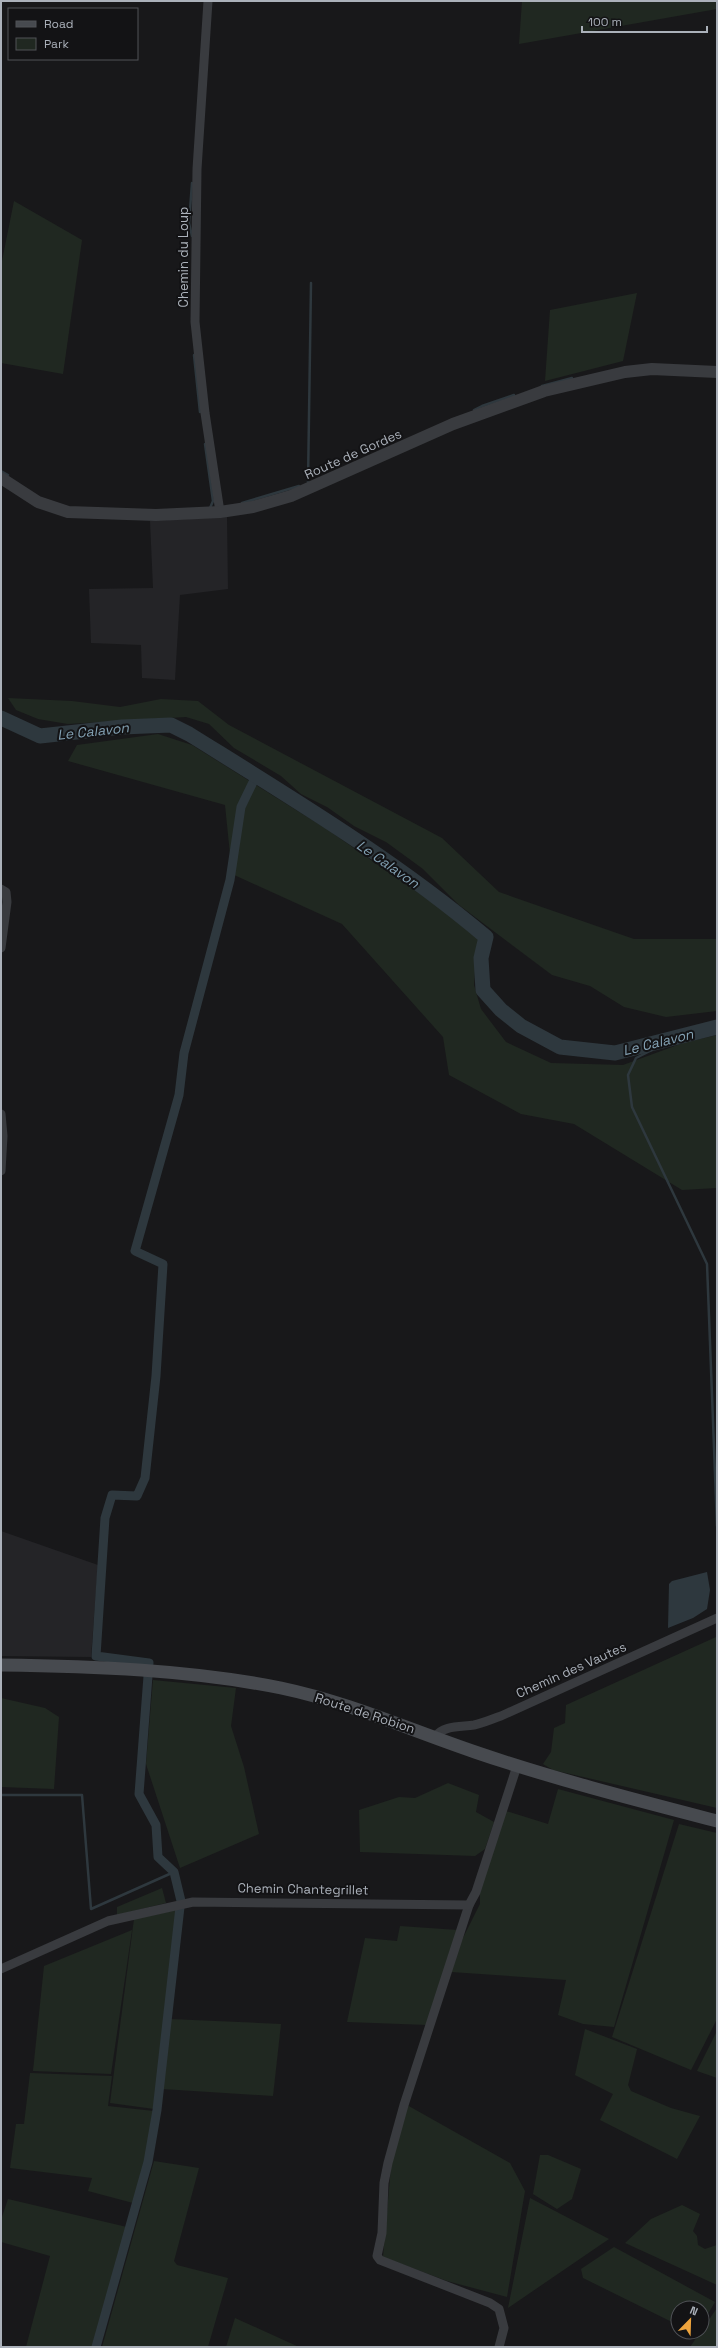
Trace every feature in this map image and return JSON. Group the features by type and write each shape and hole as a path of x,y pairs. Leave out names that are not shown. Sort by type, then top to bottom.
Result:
{"main road":[{"name":"Route de Robion","path":"1,1665 86,1666 238,1681 275,1687 348,1706 517,1766 717,1821"}],"street":[{"name":"Chemin du Loup","path":"208,1 197,169 195,322 205,413 220,512"},
{"name":"Route de Gordes","path":"1,478 38,502 68,512 156,515 220,512 253,507 291,496 453,424 544,391 594,378 652,369 717,372"},
{"path":"1,889 6,892 7,902 1,948"},
{"path":"1,1114 3,1136 1,1171"},
{"name":"Chemin des Vautes","path":"435,1737 440,1731 473,1725 501,1716 717,1618"},
{"path":"499,2347 504,2328 499,2309 490,2303 380,2260 377,2256 382,2233 384,2183 404,2105 517,1766"},
{"name":"Chemin Chantegrillet","path":"1,1969 108,1921 186,1903 204,1901 470,1905"}],"shaded area":[{"path":"227,517 228,589 180,595 175,680 142,678 141,645 91,643 89,589 153,588 150,521"},
{"path":"1,1531 98,1565 91,1657 1,1656"},
{"path":"707,1572 710,1590 707,1609 693,1618 668,1628 669,1584 672,1581"}],"green space":[{"path":"522,1 717,1 717,9 519,44"},
{"path":"14,201 82,240 63,374 1,363 1,266"},
{"path":"637,293 623,361 545,381 550,310"},
{"path":"8,698 72,701 120,707 161,699 198,701 229,725 442,838 499,892 634,939 717,939 717,1011 666,1017 624,1007 590,986 552,975 459,905 423,869 386,842 354,826 327,807 301,794 281,776 234,748 209,724 186,717 68,724 38,719 16,710"},
{"path":"158,734 192,745 325,828 482,937 476,955 474,985 481,1009 506,1042 551,1063 623,1065 683,1043 717,1035 717,1188 682,1190 574,1124 521,1114 449,1075 443,1037 342,924 232,874 225,805 68,761 77,745"},
{"path":"716,1637 717,1808 553,1770 543,1764 551,1752 554,1728 565,1723 566,1705"},
{"path":"153,1680 236,1688 231,1726 244,1767 259,1834 180,1868 146,1764"},
{"path":"1,1698 45,1708 59,1717 54,1789 1,1787"},
{"path":"448,1783 479,1795 476,1812 494,1822 485,1849 475,1856 360,1852 359,1810 399,1797 415,1798"},
{"path":"558,1789 674,1820 614,2027 583,2024 558,2015 566,1980 451,1972 461,1942 480,1904 480,1889 506,1811 548,1824"},
{"path":"679,1824 717,1833 717,2019 691,2070 612,2037"},
{"path":"162,1888 166,1903 117,1915 117,1907"},
{"path":"177,1910 154,2109 110,2103 134,1919"},
{"path":"400,1926 458,1930 427,2025 347,2022 365,1938 397,1941"},
{"path":"132,1930 111,2074 33,2071 44,1966"},
{"path":"170,2019 281,2024 273,2096 162,2089"},
{"path":"585,2029 637,2049 628,2085 631,2091 671,2108 700,2116 677,2159 600,2120 613,2094 575,2075"},
{"path":"717,2031 717,2078 697,2071"},
{"path":"30,2073 112,2076 108,2106 154,2111 145,2160 133,2203 88,2191 92,2178 10,2168 16,2124 24,2124"},
{"path":"407,2105 510,2163 525,2191 507,2297 447,2281 383,2257 391,2166"},
{"path":"540,2155 548,2155 581,2169 572,2199 557,2209 533,2194"},
{"path":"154,2161 199,2168 174,2261 177,2265 228,2278 208,2347 102,2347"},
{"path":"530,2198 609,2239 508,2308"},
{"path":"8,2199 127,2227 92,2347 26,2347 50,2256 1,2242 1,2220"},
{"path":"682,2205 700,2214 693,2231 697,2236 698,2245 705,2249 717,2245 717,2285 625,2243 651,2219"},
{"path":"614,2247 715,2302 710,2310 710,2300 670,2300 670,2321 583,2278 581,2269"},
{"path":"717,2308 717,2347 690,2347 695,2340 710,2340 710,2318"},
{"path":"235,2318 299,2347 226,2347"}],"waterway":[{"path":"192,183 189,223 192,236"},
{"path":"308,482 311,283"},
{"path":"194,355 200,412"},
{"path":"542,386 572,378"},
{"path":"474,410 514,395"},
{"path":"205,444 213,501 210,508"},
{"path":"1,471 8,475"},
{"path":"242,503 299,486"},
{"name":"Le Calavon","path":"1,718 40,736 122,727 171,725 189,734 341,830 415,882 486,937 481,958 483,990 501,1010 521,1026 560,1047 615,1053 717,1027"},
{"path":"181,1901 174,1872 158,1857 156,1825 139,1794 149,1663 96,1656 105,1518 112,1495 137,1496 145,1478 156,1376 163,1264 135,1251 179,1095 184,1053 230,880 241,807 256,776"},
{"path":"656,1041 654,1049 636,1058 628,1075 632,1107 707,1264 717,1526"},
{"path":"1,1795 82,1795 91,1909 174,1872"},
{"path":"96,2347 148,2162 157,2110 180,1907"}]}
